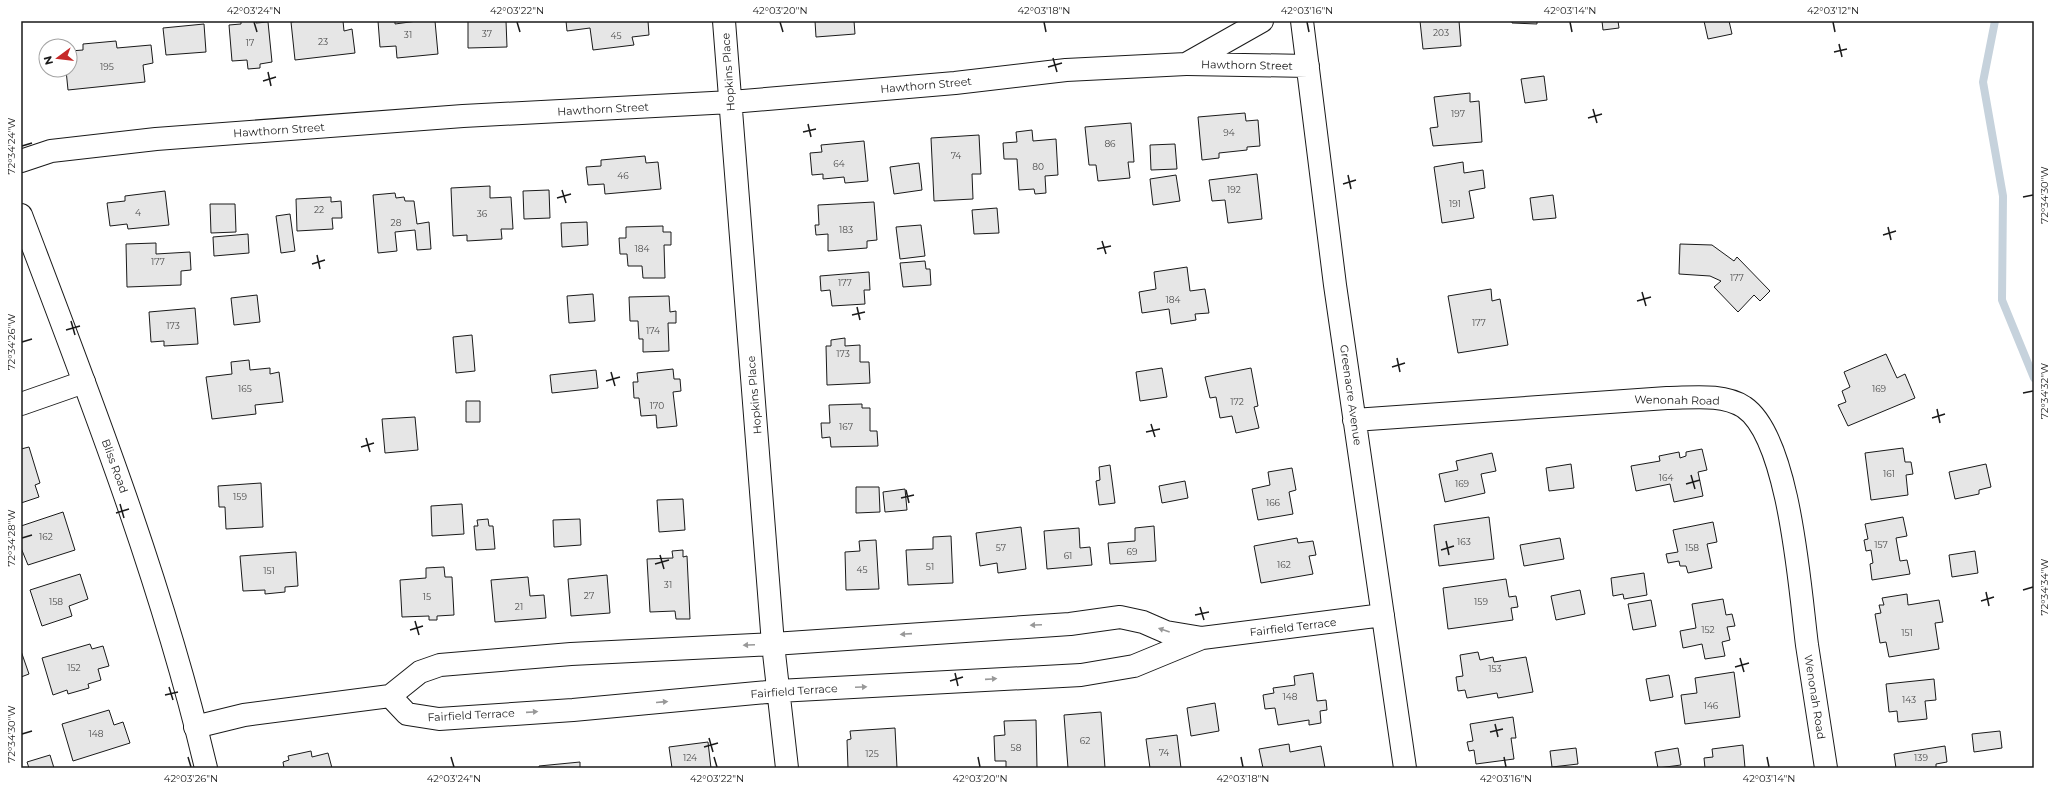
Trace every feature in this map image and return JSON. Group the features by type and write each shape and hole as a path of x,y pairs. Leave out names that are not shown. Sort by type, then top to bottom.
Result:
{"street":[{"name":"Hopkins Place","path":"724,21 773,644 787,768"},
{"name":"Hawthorn Street","path":"1186,64 1262,21"},
{"name":"Greenacre Avenue","path":"1302,21 1354,420 1405,768"},
{"name":"Hawthorn Street","path":"21,161 50,151 156,139 463,116 731,102 955,82 1066,70 1186,64 1308,66"},
{"name":"Bliss Road","path":"21,215 84,382 151,572 206,768"},
{"path":"21,404 84,382"},
{"name":"Wenonah Road","path":"1354,420 1666,398 1711,398 1727,401 1743,407 1758,420 1767,436 1786,499 1826,768"},
{"name":"Fairfield Terrace","path":"1202,638 1166,632 1143,622 1120,617 1070,624 773,644 571,654 440,665 420,672 390,696 407,714 439,719 573,710 778,691 1081,675 1134,666 1202,638 1383,615"},
{"path":"195,726 244,715 390,696"}],"building":[{"path":"241,21 256,21 256,23 268,22 272,62 260,64 260,68 248,69 247,60 232,61 229,25 241,24"},
{"path":"343,21 344,31 352,29 355,53 295,60 291,22"},
{"path":"378,21 395,21 395,24 417,21 435,21 438,54 397,58 396,46 380,47"},
{"path":"468,21 506,21 507,47 468,48"},
{"path":"566,21 648,21 649,35 632,37 634,45 593,50 590,28 567,31"},
{"path":"815,21 854,21 855,34 816,37"},
{"path":"1420,21 1459,21 1461,46 1423,49"},
{"path":"1512,21 1537,21 1537,24 1512,23"},
{"path":"1602,21 1618,21 1619,28 1603,30"},
{"path":"1704,21 1729,21 1732,34 1708,39"},
{"path":"204,24 206,52 166,55 163,28"},
{"path":"116,41 117,48 151,45 153,63 143,65 145,82 68,90 67,78 78,78 78,50 83,50 83,44"},
{"path":"1544,76 1547,100 1525,103 1521,79"},
{"path":"1470,93 1470,102 1479,101 1482,142 1433,146 1430,128 1438,127 1434,97"},
{"path":"1245,113 1246,121 1258,120 1260,146 1247,147 1247,150 1219,153 1219,158 1202,160 1198,117"},
{"path":"1131,123 1134,162 1128,162 1130,178 1098,181 1096,165 1089,165 1085,127"},
{"path":"1032,130 1033,141 1056,139 1058,175 1045,176 1046,193 1035,194 1034,189 1019,190 1017,159 1004,159 1003,143 1017,142 1016,132"},
{"path":"979,135 981,174 972,174 973,199 934,201 931,138"},
{"path":"864,141 868,181 845,183 844,177 823,179 823,174 812,175 810,153 822,152 821,145"},
{"path":"1175,144 1177,169 1151,170 1150,145"},
{"path":"645,156 646,163 658,162 661,189 605,194 604,184 588,185 586,167 601,166 601,160"},
{"path":"1463,162 1464,173 1483,170 1485,188 1469,191 1474,218 1442,223 1434,167"},
{"path":"919,163 922,190 894,194 890,167"},
{"path":"1257,174 1262,219 1228,223 1225,200 1212,201 1209,180"},
{"path":"1176,175 1180,201 1153,205 1150,179"},
{"path":"490,186 490,198 511,197 513,229 501,229 502,239 467,241 467,235 453,236 451,188"},
{"path":"549,190 550,218 524,219 523,191"},
{"path":"165,191 169,225 128,229 127,224 110,226 107,203 125,201 125,196"},
{"path":"395,193 396,198 404,197 405,201 414,201 417,224 429,222 431,249 417,250 415,230 395,232 397,251 378,253 373,195"},
{"path":"1553,195 1556,218 1533,220 1530,198"},
{"path":"331,197 331,202 341,201 342,218 332,218 333,229 297,231 296,199"},
{"path":"874,202 877,240 867,241 867,248 828,251 828,234 816,235 815,225 819,225 818,205"},
{"path":"210,204 235,204 236,232 211,233"},
{"path":"997,208 999,233 974,234 972,210"},
{"path":"290,214 295,251 281,253 276,216"},
{"path":"587,222 588,245 562,247 561,223"},
{"path":"921,225 925,256 900,259 896,227"},
{"path":"663,226 663,232 671,232 671,245 664,245 665,278 643,278 642,266 628,266 627,254 620,254 619,238 626,238 626,227"},
{"path":"248,234 249,253 214,256 213,237"},
{"path":"156,243 156,254 190,252 191,270 181,271 181,285 127,287 126,244"},
{"path":"1680,244 1712,245 1734,261 1737,257 1770,291 1760,301 1754,295 1738,312 1714,287 1721,281 1710,276 1679,274"},
{"path":"925,261 926,269 930,269 931,285 903,287 900,263"},
{"path":"1187,267 1190,291 1205,289 1209,313 1195,314 1196,320 1171,324 1169,309 1142,313 1139,292 1156,289 1154,272"},
{"path":"869,272 870,290 864,290 865,304 832,306 830,290 821,291 820,276"},
{"path":"1491,289 1492,301 1500,299 1508,345 1458,353 1448,296"},
{"path":"593,294 595,321 569,323 567,296"},
{"path":"257,295 260,322 234,325 231,298"},
{"path":"669,296 670,312 676,311 676,323 668,323 669,351 643,352 643,339 639,339 638,321 630,321 629,297"},
{"path":"195,308 198,344 164,346 164,341 151,342 149,312"},
{"path":"472,335 475,371 456,373 453,337"},
{"path":"845,338 845,346 860,345 860,362 869,362 870,383 827,385 826,346 831,346 831,340"},
{"path":"1886,354 1897,378 1905,374 1915,398 1848,426 1838,405 1846,402 1842,391 1850,387 1844,372"},
{"path":"249,360 250,370 270,368 270,374 279,372 283,402 255,405 256,414 212,419 206,377 232,374 231,362"},
{"path":"1162,368 1167,397 1140,401 1136,372"},
{"path":"1251,368 1258,406 1254,407 1259,428 1236,433 1232,416 1220,418 1216,397 1210,398 1205,377"},
{"path":"673,369 674,379 680,379 681,391 673,392 677,426 657,428 656,415 641,416 639,398 634,398 633,382 638,382 637,373"},
{"path":"596,370 598,388 552,393 550,375"},
{"path":"466,401 480,401 480,422 466,422"},
{"path":"862,404 862,408 870,408 870,431 877,431 878,446 831,447 830,437 822,438 821,423 830,423 829,405"},
{"path":"415,417 418,450 385,453 382,419"},
{"path":"29,447 40,483 35,485 39,497 21,503 21,449"},
{"path":"1903,448 1905,462 1911,462 1913,474 1906,475 1908,495 1871,500 1865,453"},
{"path":"1702,449 1707,470 1698,472 1703,496 1674,502 1670,484 1636,491 1631,466 1660,461 1659,456 1679,452 1680,458 1686,456 1686,452"},
{"path":"1492,453 1496,471 1481,474 1485,493 1445,502 1439,474 1458,470 1456,461"},
{"path":"1571,464 1574,488 1549,491 1546,468"},
{"path":"1986,464 1991,487 1979,490 1979,494 1955,499 1949,472"},
{"path":"1110,465 1115,503 1099,505 1096,481 1100,480 1099,467"},
{"path":"1292,468 1296,490 1289,492 1293,514 1258,520 1252,489 1270,485 1268,472"},
{"path":"1185,481 1188,498 1162,503 1159,486"},
{"path":"261,483 263,527 226,529 225,507 219,507 218,486"},
{"path":"856,487 879,487 880,512 856,513"},
{"path":"905,489 907,510 885,512 883,492"},
{"path":"683,499 685,530 659,532 657,500"},
{"path":"462,504 464,534 432,536 431,506"},
{"path":"63,512 75,550 28,565 21,548 21,526"},
{"path":"1489,517 1494,559 1439,566 1434,525"},
{"path":"1903,517 1907,536 1896,538 1900,561 1907,560 1910,574 1872,580 1870,564 1873,563 1871,550 1866,551 1864,540 1868,539 1865,524"},
{"path":"488,519 489,526 493,526 495,549 476,550 474,526 478,526 477,520"},
{"path":"580,519 581,545 554,547 553,520"},
{"path":"1713,522 1717,542 1707,544 1712,568 1688,573 1686,566 1680,566 1679,561 1668,563 1666,554 1678,552 1673,530"},
{"path":"1154,526 1156,561 1110,564 1108,543 1135,541 1135,528"},
{"path":"1021,527 1026,569 998,573 997,563 980,566 976,533"},
{"path":"1079,528 1080,548 1090,547 1092,565 1047,569 1044,531"},
{"path":"951,536 953,583 908,585 906,550 933,549 933,537"},
{"path":"1297,538 1298,543 1313,541 1316,555 1309,556 1313,574 1261,583 1254,546"},
{"path":"1560,538 1564,559 1524,566 1520,545"},
{"path":"876,540 879,589 846,590 845,552 860,551 859,541"},
{"path":"683,550 683,557 687,556 690,619 676,619 675,611 650,612 647,559 673,558 672,551"},
{"path":"1975,551 1978,573 1952,577 1949,555"},
{"path":"296,552 298,586 285,587 285,592 265,594 265,590 243,591 240,556"},
{"path":"444,567 445,577 452,577 454,615 437,616 437,620 429,620 429,616 402,617 400,580 426,578 426,568"},
{"path":"1644,573 1647,595 1624,599 1623,594 1613,596 1611,578"},
{"path":"80,574 88,599 69,606 72,616 42,626 30,590"},
{"path":"607,575 610,613 571,616 568,579"},
{"path":"528,577 530,596 544,595 546,618 495,622 491,580"},
{"path":"1506,579 1509,597 1516,596 1518,607 1511,608 1513,620 1448,629 1443,588"},
{"path":"1580,590 1585,614 1556,620 1551,596"},
{"path":"1907,594 1908,605 1939,600 1943,622 1935,623 1939,649 1889,657 1886,642 1880,643 1875,614 1881,613 1879,605 1884,605 1882,598"},
{"path":"1723,599 1726,615 1732,614 1735,626 1727,627 1730,640 1722,642 1725,656 1705,659 1702,644 1683,648 1680,631 1696,628 1692,604"},
{"path":"1651,600 1656,626 1633,630 1628,604"},
{"path":"90,644 92,649 103,646 109,666 98,669 101,680 88,684 89,688 68,694 67,690 53,695 42,658"},
{"path":"21,651 29,674 21,677"},
{"path":"1478,652 1480,660 1493,657 1494,662 1526,657 1533,692 1498,698 1497,693 1467,698 1465,690 1458,691 1456,677 1463,676 1460,655"},
{"path":"1734,672 1740,717 1685,724 1681,695 1697,693 1695,678"},
{"path":"1313,673 1317,701 1326,700 1327,710 1320,711 1321,723 1309,725 1309,720 1278,725 1275,708 1265,709 1263,695 1274,693 1273,688 1295,685 1294,676"},
{"path":"1669,675 1673,697 1650,701 1646,679"},
{"path":"1934,679 1936,700 1925,701 1927,719 1898,722 1897,711 1889,712 1886,684"},
{"path":"1215,703 1219,731 1191,736 1187,708"},
{"path":"109,710 114,725 123,722 130,743 73,761 62,724"},
{"path":"1101,712 1105,768 1068,768 1064,715"},
{"path":"1513,717 1516,738 1511,738 1514,759 1476,764 1474,750 1469,751 1467,742 1473,741 1470,724"},
{"path":"1036,720 1037,768 1006,768 1006,761 995,761 994,736 1005,735 1004,721"},
{"path":"895,728 897,768 848,768 847,740 851,739 850,731"},
{"path":"2000,731 2002,748 1974,752 1972,734"},
{"path":"1177,735 1181,768 1150,768 1146,739"},
{"path":"708,742 711,768 672,768 669,747"},
{"path":"1289,744 1290,752 1321,746 1325,768 1263,768 1259,749"},
{"path":"1743,745 1745,768 1705,768 1704,758 1713,757 1712,749"},
{"path":"1945,746 1947,762 1936,764 1936,768 1896,768 1894,754"},
{"path":"1576,748 1578,764 1552,767 1550,751"},
{"path":"1678,748 1681,765 1658,768 1655,752"},
{"path":"311,751 312,757 328,753 332,768 284,768 283,762 289,760 288,756"},
{"path":"50,755 54,768 29,768 27,762"},
{"path":"580,762 580,768 539,768 539,766"}],"waterway":[{"path":"1995,21 1983,82 2003,196 2002,300 2034,378"}]}
